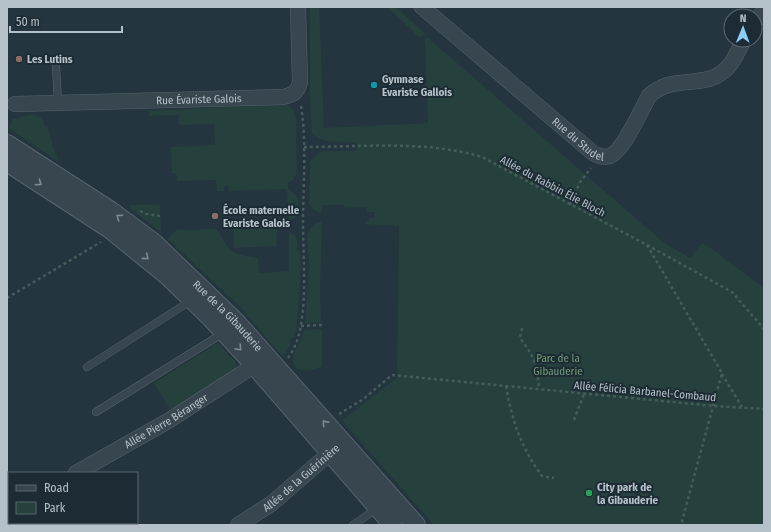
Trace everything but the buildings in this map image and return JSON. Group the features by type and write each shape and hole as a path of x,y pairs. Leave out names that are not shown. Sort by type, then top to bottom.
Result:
{"street":[{"path":"294,94 299,86 300,76 298,7"},
{"name":"Rue du Studel","path":"422,7 593,153 601,157 608,157 617,151 649,96 654,91 668,84 716,77 729,66 739,48"},
{"name":"Rue Évariste Galois","path":"14,104 283,97 294,94"},
{"name":"Rue de la Gibauderie","path":"7,144 111,211 154,243 213,298 325,422 336,448 376,506 393,525"},
{"name":"Rue de la Gibauderie","path":"7,162 75,210 113,232 144,255 192,299 255,366 336,448 416,525"},
{"name":"Allée Pierre Béranger","path":"78,472 168,422 255,366"},
{"path":"336,448 338,452 345,455 408,525"},
{"name":"Allée de la Guérinière","path":"238,525 271,504 336,448"}],"lane":[{"path":"56,65 58,103"},
{"path":"87,368 192,299"},
{"path":"96,412 224,332"},
{"path":"354,525 369,514 376,506"}],"path":[{"path":"278,369 295,347 301,326 305,269 303,249 304,147 301,108 294,94"},
{"name":"Allée du Rabbin Élie Bloch","path":"304,147 436,147 482,157 732,292 764,329"},
{"path":"570,205 580,182 601,157"},
{"path":"138,209 146,214 160,216"},
{"path":"7,298 91,249 113,232"},
{"path":"647,245 742,407"},
{"path":"301,326 322,326"},
{"path":"522,328 520,338 532,354 537,366 539,389"},
{"path":"682,525 722,373"},
{"name":"Allée Félicia Barbanel-Combaud","path":"325,422 362,400 392,375 714,406 764,409"},
{"path":"506,386 511,413 520,438 530,459 542,476 554,478"},
{"path":"574,420 584,394"}],"green space":[{"name":"Parc de la Gibauderie","path":"310,7 319,7 324,128 428,123 425,41 427,37 662,241 690,258 702,243 720,254 723,258 764,289 764,525 434,525 351,431 342,420 397,378 399,226 365,224 369,218 375,218 375,212 367,212 366,207 344,208 344,205 323,205 321,213 314,210 309,204 310,162 318,153 324,151 356,151 357,143 327,141 316,137 312,133 310,101"},
{"path":"387,7 395,7 425,33 420,38"},
{"path":"285,104 290,106 293,110 296,121 297,173 293,180 288,183 288,189 294,194 299,204 297,216 289,222 287,189 229,191 228,186 224,186 224,191 217,191 216,180 177,181 176,173 172,173 171,147 215,145 214,124 179,125 179,115 149,116 149,111"},
{"path":"34,114 43,120 44,125 48,128 59,162 10,129 13,119"},
{"path":"160,204 161,232 130,208 131,205"},
{"path":"276,220 277,246 234,248 233,221"},
{"path":"322,221 320,292 321,322 305,323 309,267 307,235 314,224"},
{"path":"217,229 228,248 232,251 242,255 258,258 259,273 289,271 289,232 295,236 297,251 300,251 301,269 297,327 294,338 292,337 290,342 291,344 285,354 280,354 240,307 168,239 176,230"},
{"path":"322,329 322,367 306,370 299,369 293,364 293,360 295,351 304,330"},
{"path":"218,343 235,361 237,368 171,411 154,383"}],"place":[{"name":"Les Lutins","path":"19,59"},
{"name":"Gymnase Evariste Gallois","path":"374,85"},
{"name":"École maternelle Evariste Galois","path":"215,216"},
{"name":"City park de la Gibauderie","path":"589,493"}]}
